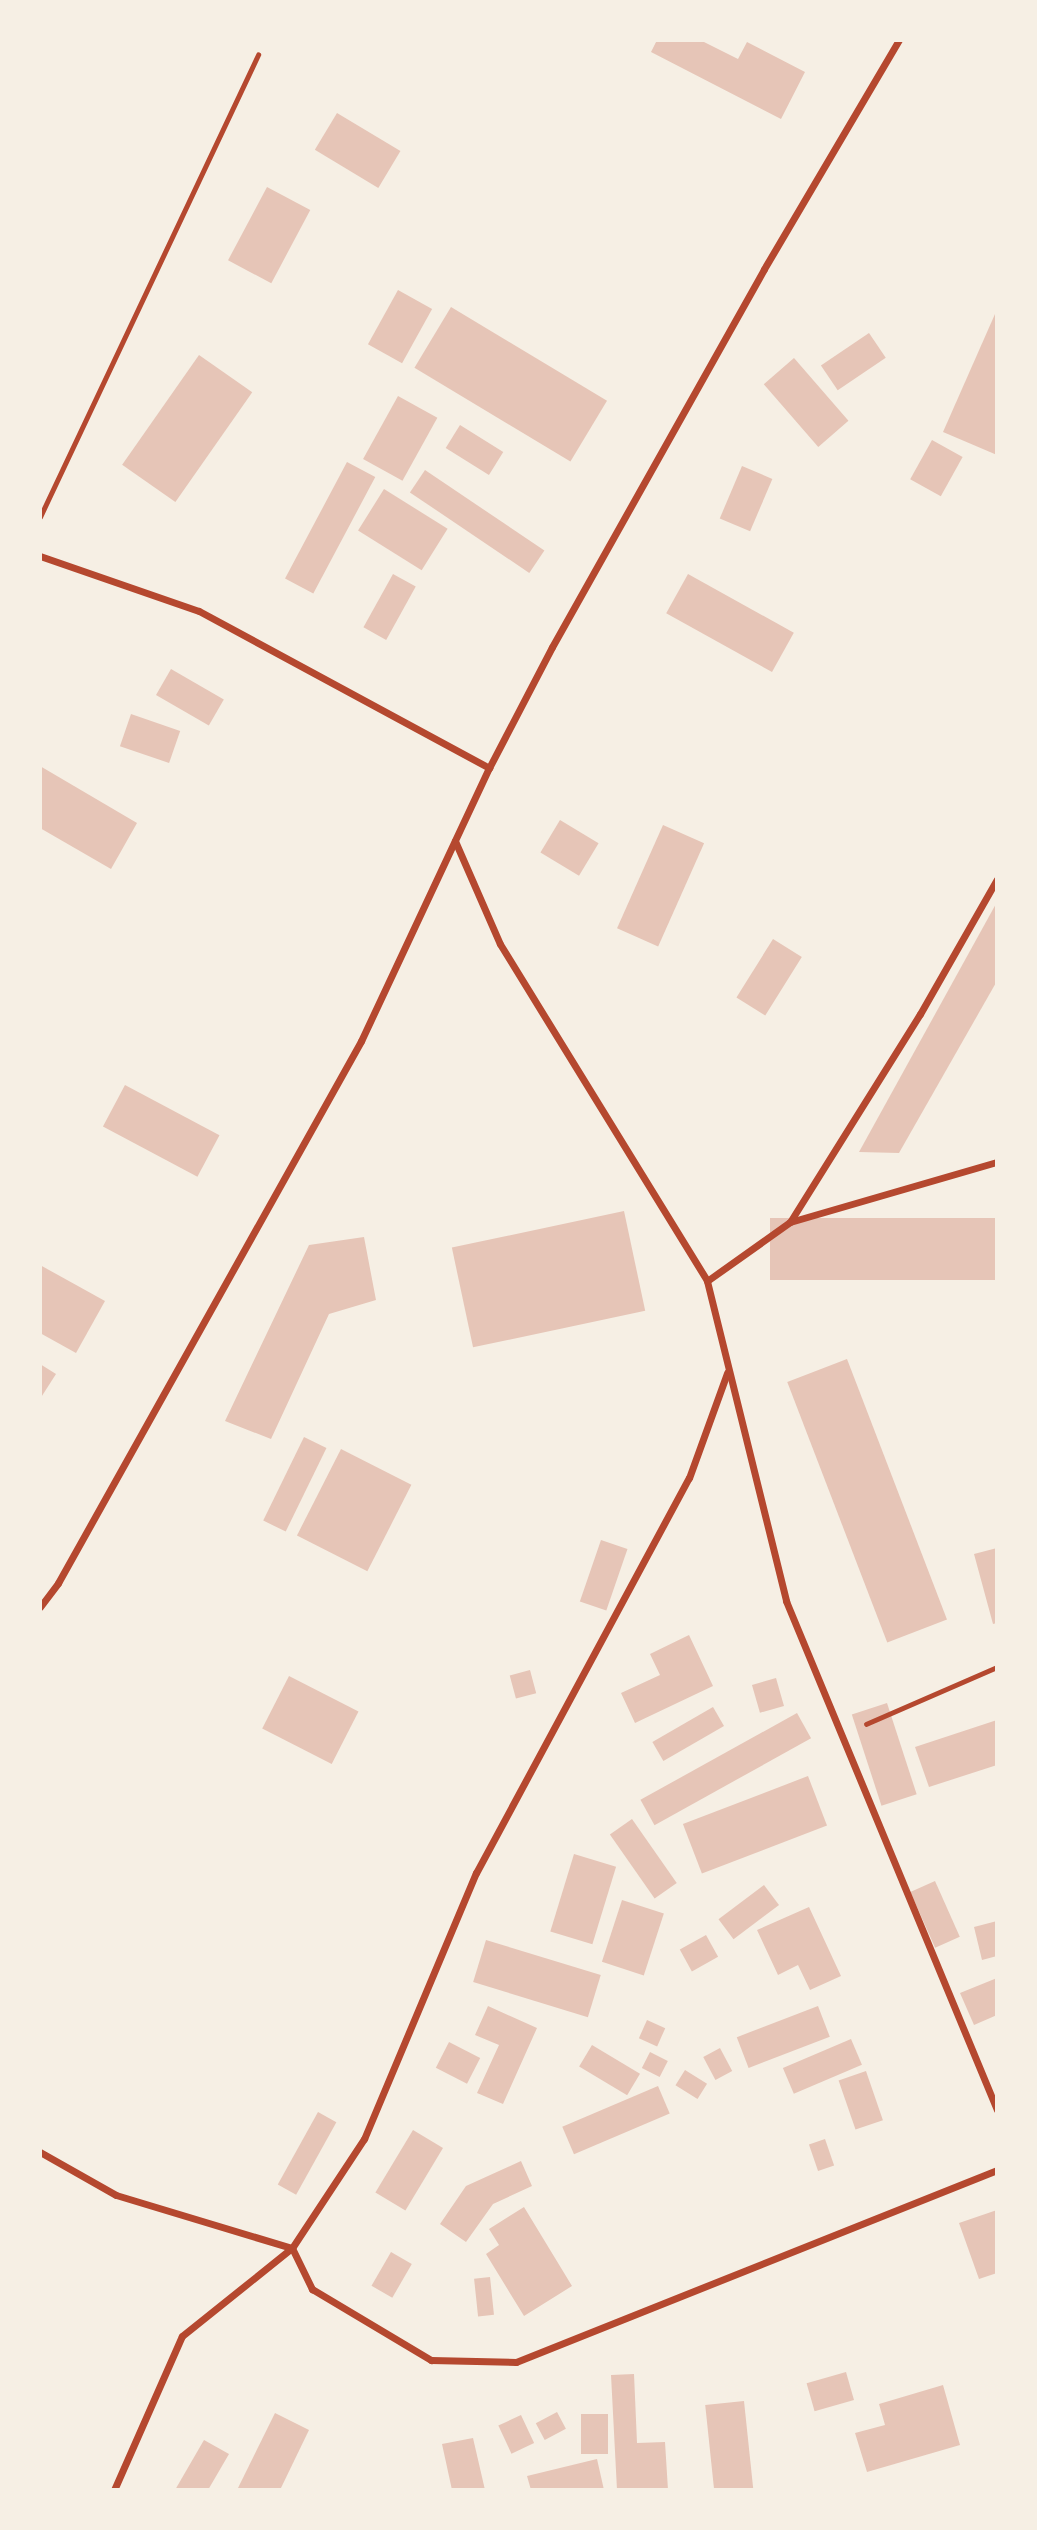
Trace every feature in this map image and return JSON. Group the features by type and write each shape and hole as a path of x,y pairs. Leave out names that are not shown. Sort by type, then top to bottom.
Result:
{"street":[{"path":"40,1607 58,1583 361,1041 489,768 764,269 899,40"},
{"path":"40,556 199,611 489,768"},
{"path":"455,841 500,944 707,1280 727,1372 786,1601 997,2110"},
{"path":"790,1222 920,1014 997,879"},
{"path":"707,1280 790,1222 997,1162"},
{"path":"114,2490 182,2336 292,2248 364,2139 476,1873 689,1478 727,1372"},
{"path":"40,2152 116,2195 292,2248 312,2289 430,2360 516,2362 997,2169"}],"path":[{"path":"40,517 258,55"},
{"path":"840,1736 997,1667"}],"building":[{"path":"657,40 700,40 738,59 747,42 805,72 781,119 651,52"},
{"path":"337,113 400,151 378,188 315,150"},
{"path":"267,187 310,210 271,283 228,260"},
{"path":"398,290 432,309 402,363 368,344"},
{"path":"451,307 607,401 570,462 414,368"},
{"path":"995,314 997,315 997,455 943,432"},
{"path":"869,333 886,358 838,390 821,365"},
{"path":"199,355 252,392 175,502 122,465"},
{"path":"794,358 848,421 818,447 764,384"},
{"path":"398,396 437,418 402,481 363,459"},
{"path":"460,425 503,452 489,475 446,448"},
{"path":"932,440 963,457 941,496 910,479"},
{"path":"347,462 375,477 313,594 285,579"},
{"path":"742,466 772,479 750,531 720,518"},
{"path":"425,470 544,551 529,573 410,492"},
{"path":"384,489 448,529 422,570 358,531"},
{"path":"393,574 416,587 386,640 363,627"},
{"path":"688,574 794,633 772,672 666,613"},
{"path":"171,669 224,700 209,725 156,695"},
{"path":"131,714 180,731 169,763 120,746"},
{"path":"40,766 137,823 111,869 40,828"},
{"path":"560,820 599,843 579,876 540,853"},
{"path":"663,825 704,843 658,947 617,928"},
{"path":"997,902 997,981 899,1153 859,1152"},
{"path":"773,939 802,957 765,1016 736,998"},
{"path":"125,1085 219,1135 197,1177 103,1126"},
{"path":"624,1211 645,1311 473,1347 452,1248"},
{"path":"770,1218 997,1218 997,1280 770,1280"},
{"path":"364,1237 376,1300 329,1314 271,1439 225,1421 309,1245"},
{"path":"40,1265 105,1301 76,1353 40,1333"},
{"path":"847,1359 947,1619 887,1642 787,1382"},
{"path":"40,1364 56,1374 40,1399"},
{"path":"304,1437 326,1448 286,1532 263,1521"},
{"path":"341,1449 411,1485 367,1571 297,1535"},
{"path":"601,1540 627,1549 606,1611 580,1601"},
{"path":"997,1548 997,1623 993,1624 974,1554"},
{"path":"689,1635 713,1686 635,1723 621,1693 660,1675 650,1654"},
{"path":"530,1670 536,1693 516,1699 510,1675"},
{"path":"289,1676 358,1711 332,1764 262,1729"},
{"path":"776,1678 784,1706 760,1713 752,1685"},
{"path":"887,1703 917,1794 881,1806 852,1714"},
{"path":"713,1707 724,1726 663,1761 652,1742"},
{"path":"797,1713 811,1738 655,1825 640,1800"},
{"path":"997,1720 997,1765 929,1787 915,1747"},
{"path":"808,1776 827,1825 702,1874 683,1824"},
{"path":"632,1819 677,1883 655,1898 610,1834"},
{"path":"574,1854 616,1867 592,1944 550,1931"},
{"path":"935,1881 960,1937 935,1948 910,1892"},
{"path":"764,1885 779,1905 734,1939 718,1919"},
{"path":"622,1900 664,1914 644,1975 602,1962"},
{"path":"809,1907 841,1976 810,1990 798,1965 778,1975 757,1930"},
{"path":"997,1921 997,1956 982,1960 974,1927"},
{"path":"706,1935 718,1957 692,1971 680,1950"},
{"path":"486,1940 601,1975 588,2017 473,1982"},
{"path":"997,1978 997,2015 974,2025 960,1993"},
{"path":"488,2006 537,2028 503,2104 477,2093 499,2045 475,2035"},
{"path":"818,2006 830,2037 749,2068 737,2037"},
{"path":"647,2020 665,2028 657,2046 639,2038"},
{"path":"851,2039 862,2065 794,2094 783,2068"},
{"path":"449,2042 480,2058 467,2084 436,2068"},
{"path":"592,2045 640,2074 627,2095 579,2066"},
{"path":"720,2048 732,2071 715,2080 703,2057"},
{"path":"650,2052 668,2061 660,2077 642,2068"},
{"path":"685,2070 707,2084 698,2099 675,2085"},
{"path":"866,2071 883,2120 856,2130 839,2080"},
{"path":"658,2086 670,2114 574,2154 562,2127"},
{"path":"318,2112 336,2122 296,2195 278,2185"},
{"path":"413,2130 443,2148 405,2211 375,2193"},
{"path":"825,2139 834,2165 818,2171 809,2145"},
{"path":"521,2161 532,2186 493,2204 466,2242 440,2224 466,2186"},
{"path":"524,2207 572,2286 524,2316 486,2254 499,2245 489,2229"},
{"path":"997,2210 997,2273 979,2279 959,2223"},
{"path":"391,2252 412,2264 392,2298 372,2286"},
{"path":"490,2277 494,2315 478,2316 474,2279"},
{"path":"846,2372 854,2400 815,2411 807,2383"},
{"path":"634,2374 637,2443 665,2442 668,2490 617,2490 611,2375"},
{"path":"943,2385 960,2445 867,2472 855,2433 885,2425 879,2404"},
{"path":"744,2401 753,2490 714,2490 705,2405"},
{"path":"557,2412 566,2429 545,2440 536,2423"},
{"path":"275,2413 309,2430 280,2490 237,2490"},
{"path":"581,2414 608,2414 608,2454 581,2454"},
{"path":"521,2415 534,2443 511,2454 498,2426"},
{"path":"473,2438 485,2490 452,2490 442,2444"},
{"path":"204,2440 229,2454 208,2490 175,2490"},
{"path":"597,2459 604,2490 531,2490 527,2476"}]}
